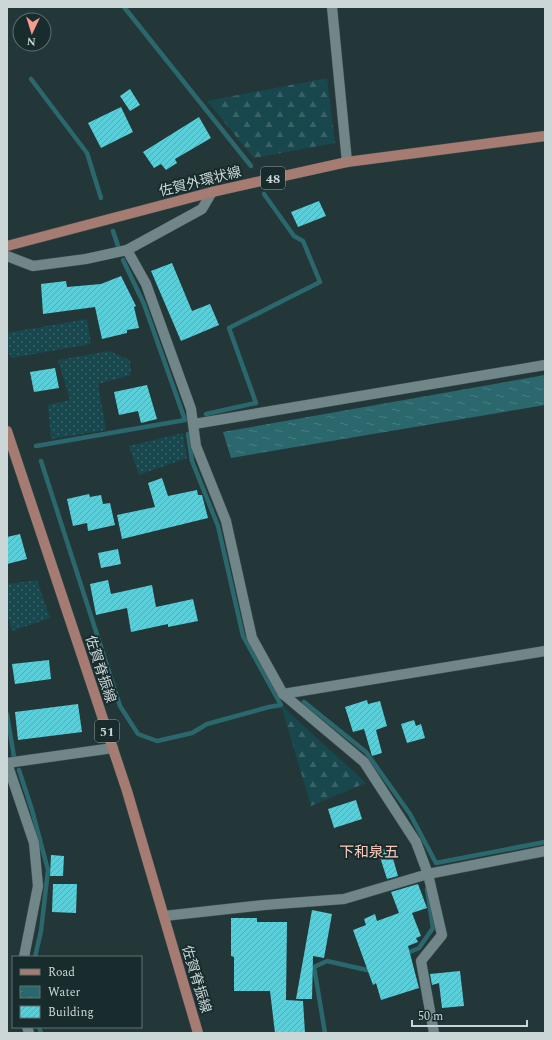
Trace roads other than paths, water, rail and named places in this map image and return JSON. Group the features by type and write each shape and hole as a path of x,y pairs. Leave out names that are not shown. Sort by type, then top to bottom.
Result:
{"main road":[{"name":"佐賀外環状線","path":"7,246 212,192 347,162 545,136"},
{"name":"佐賀脊振線","path":"7,431 113,748 198,1033"}],"street":[{"path":"332,7 347,162"},
{"path":"7,256 33,266 86,259 127,250 202,209 212,192"},
{"path":"127,250 146,284 191,409 196,446 226,521 252,638 283,694 364,762 416,842 428,874 442,935 421,961 434,1033"},
{"path":"194,424 545,365"},
{"path":"283,694 545,651"},
{"path":"24,956 38,886 34,844 7,763 113,748"},
{"path":"164,916 264,905 344,900 428,874 545,851"}],"water":[{"path":"545,375 545,405 231,458 223,432"}],"waterway":[{"path":"124,7 251,166"},
{"path":"31,79 87,153 101,198"},
{"path":"206,414 256,403 229,328 320,282 303,241 294,236 264,194"},
{"path":"113,231 118,246"},
{"path":"36,446 185,420 144,304 123,260"},
{"path":"41,461 120,706 138,734 157,741 192,733 207,724 281,705 243,636 218,526 192,461 188,434"},
{"path":"304,702 366,752 410,814 436,863 545,842"},
{"path":"7,714 14,757"},
{"path":"19,770 32,810 48,870 41,931 35,956"},
{"path":"405,954 419,948 433,928 427,889"},
{"path":"325,1033 314,967 327,961 367,970 373,967"},
{"path":"39,1028 41,1033"}],"district":[{"name":"下和泉五","path":"369,852"}]}
